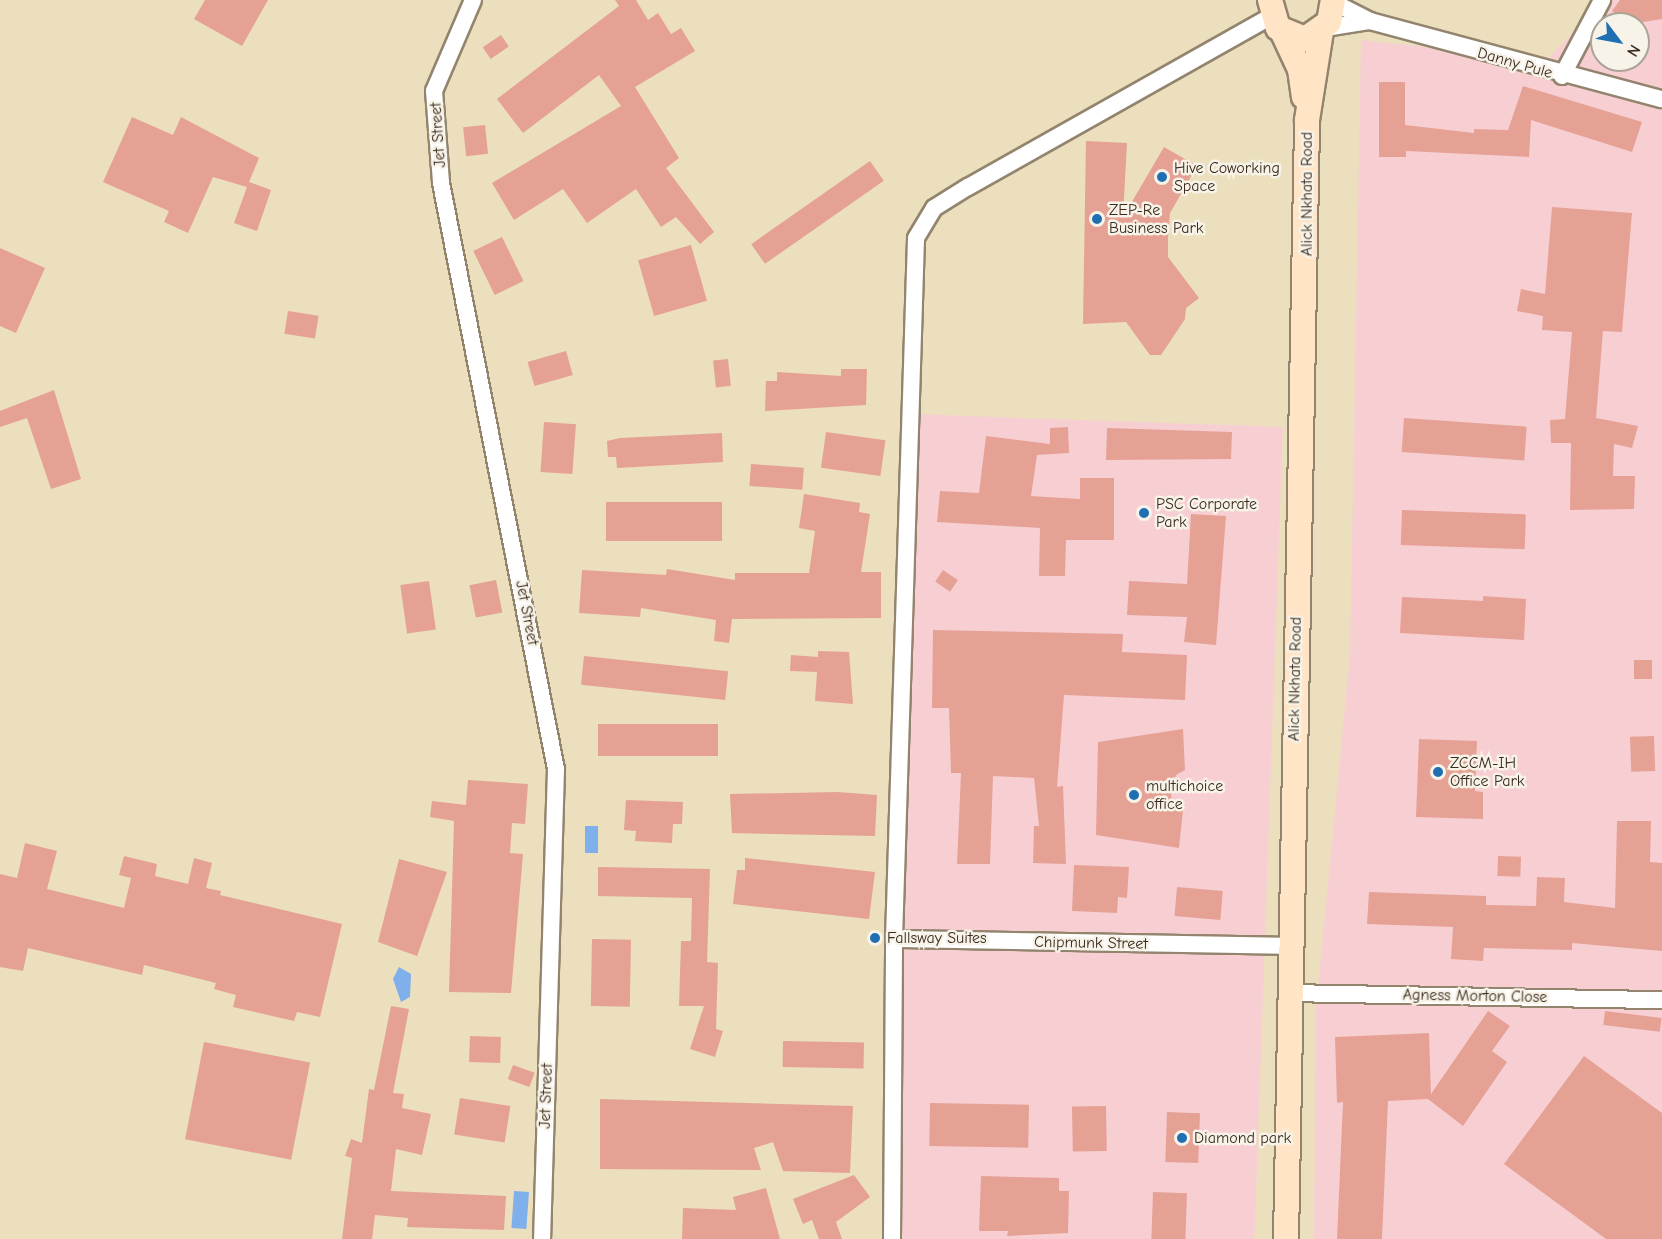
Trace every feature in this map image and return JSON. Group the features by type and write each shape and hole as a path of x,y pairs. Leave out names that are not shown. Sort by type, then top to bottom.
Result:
{"main road":[{"name":"Alick Nkhata Road","path":"1286,1239 1288,946 1307,120 1323,30 1333,1"},
{"name":"Alick Nkhata Road","path":"1274,16 1300,69 1307,120"},
{"path":"1274,16 1305,39 1323,30"}],"street":[{"name":"Jet Street","path":"473,0 434,91 441,183 556,769 542,1239"},
{"path":"1562,76 1602,0"},
{"name":"Danny Pule","path":"1333,1 1370,21 1562,76 1662,99"},
{"path":"892,1239 894,939 915,238 934,208 1274,16"},
{"name":"Danny Pule","path":"1323,30 1370,21"},
{"name":"Chipmunk Street","path":"894,939 1288,946"},
{"name":"Agness Morton Close","path":"1288,993 1662,1000"}],"shaded area":[{"path":"1603,0 1662,0 1662,1239 1314,1239 1316,1008 1350,655 1361,40 1547,60 1590,14 1590,72 1650,72 1650,12 1592,12"},
{"path":"911,414 1283,427 1254,1239 882,1238"}],"water":[{"path":"585,826 598,826 598,853 585,853"},
{"path":"399,967 411,974 410,997 401,1002 393,979"},
{"path":"514,1191 529,1192 526,1229 511,1228"}],"building":[{"path":"205,0 268,0 242,46 194,19"},
{"path":"615,0 636,0 648,20 658,13 671,34 681,28 695,51 635,87 679,158 666,168 714,232 700,244 676,217 661,227 636,189 587,223 563,189 514,220 492,183 621,106 599,75 523,133 497,99 619,6"},
{"path":"1620,0 1662,0 1662,19 1650,21 1650,12 1612,11"},
{"path":"501,35 509,47 491,59 483,47"},
{"path":"1379,82 1405,82 1405,125 1474,133 1474,129 1508,130 1523,86 1642,122 1632,152 1531,120 1529,157 1406,151 1406,157 1379,157"},
{"path":"132,117 173,135 181,117 259,158 249,182 271,190 257,231 234,223 247,187 213,177 188,233 164,222 169,211 103,182"},
{"path":"485,125 488,154 466,156 463,127"},
{"path":"1086,141 1127,143 1123,217 1164,147 1197,166 1170,213 1168,257 1199,298 1186,308 1185,319 1161,355 1150,355 1126,322 1083,324"},
{"path":"870,161 884,181 765,264 751,244"},
{"path":"1552,207 1632,213 1622,332 1603,331 1596,418 1638,426 1632,448 1614,444 1613,476 1635,476 1634,509 1570,510 1571,443 1551,443 1550,420 1565,419 1572,332 1542,330 1543,316 1517,311 1521,289 1545,294"},
{"path":"502,237 523,281 495,295 473,251"},
{"path":"691,245 707,301 654,316 638,260"},
{"path":"0,248 45,268 16,333 0,326"},
{"path":"288,311 319,316 315,339 284,334"},
{"path":"566,351 573,375 534,386 528,362"},
{"path":"728,359 731,386 716,387 713,361"},
{"path":"841,369 867,369 866,405 765,411 766,381 777,381 777,372 841,376"},
{"path":"54,390 81,479 51,489 27,418 0,427 0,411"},
{"path":"1404,418 1527,427 1524,460 1402,452"},
{"path":"544,422 576,424 572,474 541,472"},
{"path":"1068,427 1069,453 1037,455 1031,496 1080,499 1080,478 1114,478 1114,540 1066,540 1065,576 1039,576 1040,528 937,522 940,491 979,493 986,436 1050,444 1050,428"},
{"path":"1107,428 1232,432 1231,459 1106,460"},
{"path":"826,432 885,440 880,476 821,468"},
{"path":"722,433 723,462 617,468 616,457 608,457 607,441 620,438"},
{"path":"751,464 804,468 802,490 749,486"},
{"path":"804,494 860,503 859,512 870,514 861,572 881,572 881,618 732,619 729,643 714,641 716,620 641,608 640,617 579,613 582,570 666,575 667,569 735,580 735,573 809,573 815,531 799,528"},
{"path":"606,502 722,502 722,541 606,541"},
{"path":"1402,510 1526,514 1525,549 1401,545"},
{"path":"1191,514 1226,516 1216,645 1184,642 1187,617 1127,615 1129,581 1187,584"},
{"path":"943,570 958,580 950,592 935,582"},
{"path":"496,580 502,612 476,618 469,585"},
{"path":"429,581 436,630 407,634 400,585"},
{"path":"1483,596 1526,599 1524,640 1400,633 1402,597 1483,601"},
{"path":"933,630 1123,634 1122,652 1187,655 1185,700 1064,695 1057,787 1063,786 1066,864 1033,863 1034,826 1039,826 1034,778 993,776 990,864 957,864 961,773 951,773 949,708 932,708"},
{"path":"818,651 849,652 853,704 815,701 817,672 790,671 791,655 818,657"},
{"path":"584,656 728,671 725,700 581,685"},
{"path":"1634,660 1652,660 1652,679 1634,679"},
{"path":"598,724 718,724 718,756 598,756"},
{"name":"multichoice office","path":"1183,729 1185,770 1176,775 1170,788 1172,801 1183,810 1179,848 1096,835 1098,742"},
{"path":"1654,736 1655,771 1631,772 1630,737"},
{"path":"1419,739 1477,741 1475,791 1483,792 1483,819 1416,817"},
{"path":"468,780 528,784 525,824 512,823 510,853 523,854 511,993 449,992 454,821 430,817 432,801 466,805"},
{"path":"838,792 877,795 875,836 732,833 730,794"},
{"path":"626,800 683,802 682,824 673,824 672,843 635,841 636,831 624,830"},
{"path":"1617,821 1651,821 1650,862 1662,863 1662,951 1572,943 1572,950 1484,948 1483,961 1451,959 1453,927 1367,924 1369,892 1486,896 1486,905 1536,906 1537,877 1565,878 1564,902 1615,908"},
{"path":"25,843 57,851 47,889 124,908 131,878 119,875 124,856 157,864 155,876 188,884 194,858 212,863 206,888 221,891 220,895 342,924 320,1017 297,1012 294,1021 233,1007 236,995 214,989 216,983 144,965 142,975 28,948 23,971 0,967 0,874 17,878"},
{"path":"1498,856 1521,857 1520,877 1497,876"},
{"path":"745,858 875,872 869,919 733,904 737,870 745,870"},
{"path":"399,859 447,872 417,956 378,942"},
{"path":"1074,865 1129,867 1127,898 1118,897 1117,913 1072,911"},
{"path":"598,867 710,869 707,962 718,963 716,1029 723,1031 715,1057 690,1049 704,1006 679,1006 681,941 691,941 692,898 598,896"},
{"path":"1177,887 1223,891 1220,920 1174,916"},
{"path":"592,939 631,940 630,1007 591,1006"},
{"path":"391,1006 409,1009 393,1093 404,1094 402,1108 431,1114 422,1155 396,1149 391,1191 506,1196 504,1230 407,1227 408,1218 375,1215 372,1239 342,1239 352,1158 345,1156 351,1139 362,1143 369,1089 374,1090"},
{"path":"1488,1011 1510,1026 1492,1051 1507,1062 1463,1126 1428,1099 1388,1101 1382,1239 1337,1239 1343,1102 1337,1103 1335,1037 1429,1033 1431,1094"},
{"path":"1605,1011 1662,1018 1660,1032 1603,1025"},
{"path":"470,1036 501,1037 500,1063 469,1062"},
{"path":"783,1041 864,1042 864,1068 783,1067"},
{"path":"204,1042 310,1063 291,1160 185,1139"},
{"path":"1584,1056 1662,1113 1662,1239 1606,1239 1504,1164"},
{"path":"513,1065 535,1073 529,1087 508,1079"},
{"path":"460,1098 510,1106 505,1143 454,1135"},
{"path":"600,1099 853,1106 850,1173 783,1171 773,1142 754,1148 761,1170 600,1169"},
{"path":"930,1103 1029,1105 1028,1148 929,1146"},
{"path":"1106,1106 1107,1151 1073,1152 1072,1107"},
{"name":"Diamond park","path":"1167,1112 1200,1113 1198,1163 1165,1162"},
{"path":"854,1175 870,1197 836,1222 842,1239 819,1239 812,1220 803,1224 793,1199"},
{"path":"981,1176 1059,1178 1059,1191 1069,1191 1068,1233 1007,1236 1008,1231 979,1231"},
{"path":"766,1188 780,1239 682,1239 683,1208 736,1210 733,1197"},
{"path":"1153,1192 1187,1193 1185,1239 1151,1239"}],"place":[{"name":"Hive Coworking Space","path":"1162,177"},
{"name":"ZEP-Re Business Park","path":"1097,219"},
{"name":"PSC Corporate Park","path":"1144,513"},
{"name":"ZCCM-IH Office Park","path":"1438,772"},
{"name":"multichoice office","path":"1134,795"},
{"name":"Fallsway Suites","path":"875,938"},
{"name":"Diamond park","path":"1182,1138"}]}
